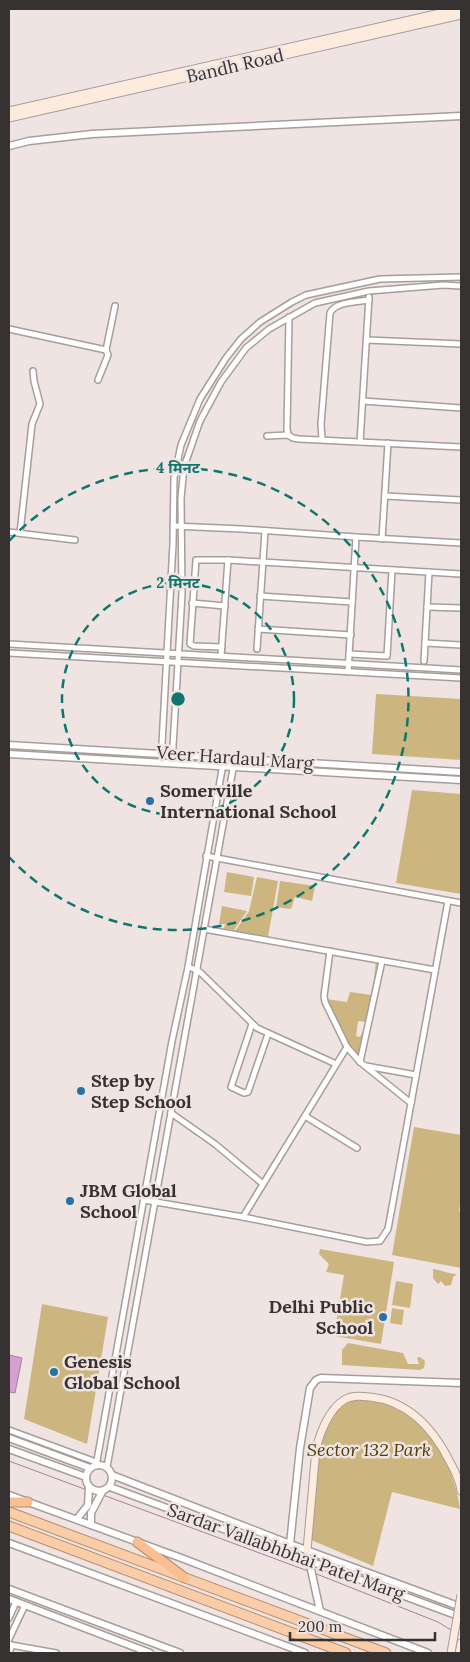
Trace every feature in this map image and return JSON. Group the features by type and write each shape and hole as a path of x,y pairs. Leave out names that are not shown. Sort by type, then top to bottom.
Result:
{"highway":[{"path":"9,1502 28,1502"},
{"path":"9,1512 386,1653"},
{"path":"9,1526 346,1653"},
{"path":"137,1542 184,1578"}],"main road":[{"name":"Bandh Road","path":"9,111 458,9"},
{"name":"Bandh Road","path":"9,118 461,15"},
{"path":"307,1550 316,1449 320,1433 336,1407 343,1400 353,1396 374,1398 392,1403 416,1415 432,1431 454,1469 461,1491"},
{"path":"451,1653 461,1595"},
{"path":"459,1653 461,1643"}],"street":[{"path":"458,9 461,15"},
{"path":"9,146 29,141 92,134 461,116"},
{"path":"161,762 174,478 181,445 200,399 226,358 241,339 260,322 306,295 380,279 461,277"},
{"path":"172,763 182,594 182,498 184,467 200,421 222,382 246,348 269,329 315,303 369,291 443,285 461,286"},
{"path":"324,290 326,300"},
{"path":"360,442 369,291"},
{"path":"322,440 321,424 330,313 337,306 368,300"},
{"path":"98,380 108,355 106,350 115,306"},
{"path":"288,435 289,317"},
{"path":"9,329 106,350"},
{"path":"367,340 461,344"},
{"path":"20,533 32,424 40,404 33,371"},
{"path":"363,401 461,408"},
{"path":"267,436 288,435 299,439 461,447"},
{"path":"382,539 388,443"},
{"path":"385,496 461,500"},
{"path":"173,526 461,543"},
{"path":"257,649 264,531"},
{"path":"9,532 75,540"},
{"path":"348,672 356,537"},
{"path":"222,647 194,646 190,644 196,560 228,560 461,574"},
{"path":"221,656 228,560"},
{"path":"350,654 387,656 392,570"},
{"path":"424,661 429,572"},
{"path":"260,596 352,602"},
{"path":"192,603 225,606"},
{"path":"427,606 461,608"},
{"path":"258,629 350,635"},
{"path":"425,643 461,646"},
{"path":"9,644 461,670"},
{"path":"9,653 461,678"},
{"name":"Veer Hardaul Marg","path":"9,745 461,772"},
{"name":"Veer Hardaul Marg","path":"9,754 461,780"},
{"path":"86,1477 94,1465 188,967 224,758"},
{"path":"107,1467 235,758"},
{"path":"206,856 461,903"},
{"path":"144,1200 243,1217 366,1242 380,1240 388,1229 448,901"},
{"path":"204,929 435,970"},
{"path":"330,951 324,996 325,1002 347,1048 360,1062 411,1103"},
{"path":"360,1062 382,961"},
{"path":"188,967 197,970 252,1024 268,1034 336,1064"},
{"path":"252,1024 231,1088 248,1092 268,1034"},
{"path":"243,1217 347,1048"},
{"path":"365,1066 416,1075"},
{"path":"171,1113 215,1144 263,1184"},
{"path":"305,1116 357,1148"},
{"path":"290,1544 300,1448 310,1388 316,1380 321,1378 461,1383"},
{"path":"9,1430 94,1465"},
{"path":"9,1438 94,1465 107,1467 113,1481 110,1487 102,1492 93,1507 91,1525"},
{"path":"9,1449 86,1477"},
{"name":"Sardar Vallabhbhai Patel Marg","path":"112,1475 208,1508 290,1544 461,1607"},
{"path":"77,1520 88,1505 89,1487 86,1477"},
{"path":"89,1487 97,1492 102,1492"},
{"name":"Sardar Vallabhbhai Patel Marg","path":"110,1487 310,1564 461,1616"},
{"path":"9,1495 428,1653"},
{"path":"9,1543 305,1653"},
{"path":"310,1564 320,1611"},
{"path":"9,1589 176,1653"},
{"path":"9,1599 150,1653"},
{"path":"15,1623 9,1620 16,1602"},
{"path":"9,1653 9,1642 15,1623 25,1605"},
{"path":"9,1642 56,1653"}],"green space":[{"path":"376,694 461,699 461,760 372,754"},
{"path":"412,790 461,794 461,894 396,883"},
{"path":"227,872 254,877 251,896 224,892"},
{"path":"257,877 278,881 268,937 235,931 249,911"},
{"path":"280,881 315,886 312,901 295,897 291,909 276,907"},
{"path":"222,906 247,911 234,930 224,929 225,924 219,924"},
{"path":"376,962 381,963 367,1022 358,1021 356,1036 360,1037 362,1033 364,1034 359,1059 348,1046 326,999 347,1002 350,992 372,995"},
{"path":"414,1127 461,1135 461,1198 459,1211 461,1212 461,1268 392,1255"},
{"path":"320,1249 394,1262 381,1344 334,1336 344,1275 326,1272 329,1264 319,1254"},
{"path":"433,1269 457,1274 453,1277 451,1285 445,1286 441,1281 438,1284 433,1278"},
{"path":"396,1281 413,1284 410,1308 392,1305"},
{"path":"42,1304 108,1317 87,1444 24,1419"},
{"path":"392,1308 404,1310 402,1325 390,1323"},
{"path":"348,1343 403,1353 408,1364 419,1364 417,1358 420,1357 425,1361 424,1368 420,1370 342,1365 342,1350"},
{"name":"Sector 132 Park","path":"354,1400 387,1405 406,1415 430,1436 447,1463 453,1478 460,1509 392,1492 373,1566 311,1540 323,1434 339,1409 345,1403"}],"shaded area":[{"path":"9,1355 22,1358 15,1393 9,1392"}],"waterway":[{"path":"9,1461 87,1490"},
{"path":"91,1491 99,1494"},
{"path":"103,1495 308,1571"},
{"path":"314,1573 438,1622 451,1630"}],"place":[{"name":"Somerville International School","path":"150,801"},
{"name":"Step by Step School","path":"81,1091"},
{"name":"JBM Global School","path":"70,1201"},
{"name":"Delhi Public School","path":"383,1317"},
{"name":"Genesis Global School","path":"54,1372"}]}
